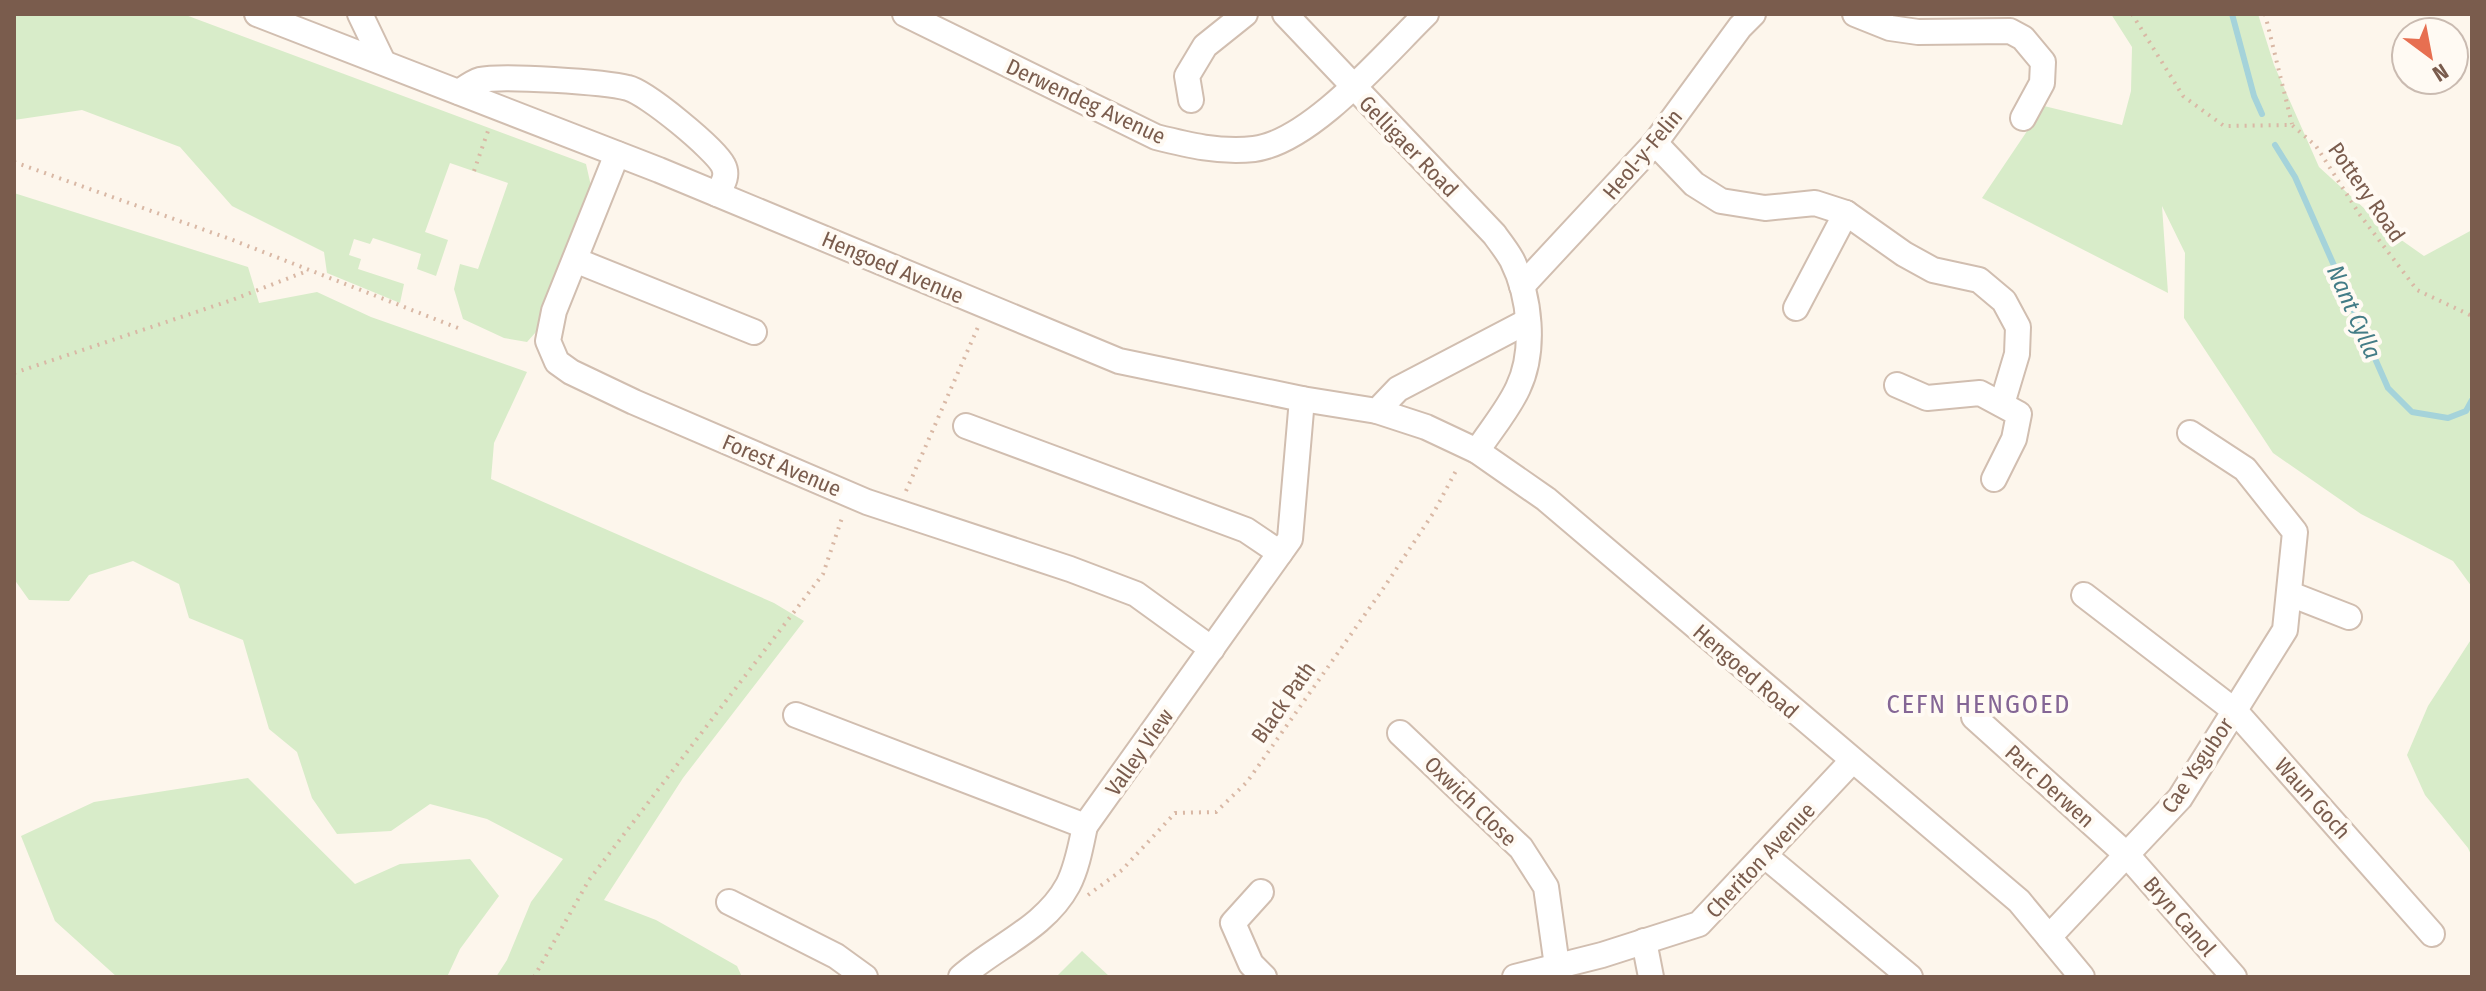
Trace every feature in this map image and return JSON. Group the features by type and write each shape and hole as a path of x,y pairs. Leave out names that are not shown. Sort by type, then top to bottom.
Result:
{"street":[{"name":"Hengoed Avenue","path":"257,14 717,194 1119,361 1302,399 1377,411"},
{"path":"360,14 383,62"},
{"name":"Derwendeg Avenue","path":"905,14 1156,137 1194,147 1227,150 1256,149 1282,142 1309,124 1352,87 1426,14"},
{"path":"1191,100 1187,76 1205,46 1245,14"},
{"name":"Gelligaer Road","path":"1285,14 1494,234 1511,258 1522,286 1528,321 1527,354 1519,387 1474,450"},
{"name":"Heol-y-Felin","path":"1522,286 1655,143 1740,27 1753,14"},
{"path":"1855,14 1890,28 1918,32 2010,31 2023,38 2043,62 2042,83 2023,118"},
{"path":"459,92 480,80 512,79 631,88 658,105 723,165 726,177 717,194"},
{"path":"1655,143 1694,184 1721,201 1765,208 1815,203 1846,213 1904,254 1933,270 1979,280 2004,301 2018,327 2011,409 2014,439 1994,479"},
{"name":"Forest Avenue","path":"617,154 554,311 548,341 557,362 571,372 634,402 849,493 1136,594 1212,649"},
{"path":"1796,308 1846,213"},
{"path":"575,260 754,332"},
{"path":"1377,411 1398,389 1528,321"},
{"path":"1897,385 1927,398 1980,393 2011,409"},
{"name":"Valley View","path":"961,977 1026,931 1049,910 1068,885 1085,826 1290,539 1302,399"},
{"name":"Hengoed Road","path":"1377,411 1426,427 1474,450 1546,499 2019,901 2082,977"},
{"path":"966,426 1246,530 1280,553"},
{"name":"Cae Ysgubor","path":"2049,937 2180,798 2285,630 2295,532 2245,469 2190,433"},
{"path":"2290,594 2349,617"},
{"name":"Waun Goch","path":"2084,595 2235,711 2432,934"},
{"path":"796,715 1085,826"},
{"name":"Parc Derwen","path":"1974,717 2127,855"},
{"name":"Oxwich Close","path":"1400,733 1521,848 1546,887 1557,966"},
{"name":"Cheriton Avenue","path":"1515,977 1699,924 1852,761"},
{"path":"1764,855 1910,977"},
{"name":"Bryn Canol","path":"2127,855 2234,977"},
{"path":"1261,892 1233,923 1251,964 1264,977"},
{"path":"729,902 836,956 865,977"},
{"path":"1644,941 1651,977"}],"path":[{"path":"2132,14 2183,96 2224,126 2292,125 2265,14"},
{"path":"474,171 497,107"},
{"name":"Pottery Road","path":"2292,125 2316,146 2360,215 2417,290 2472,316"},
{"path":"14,162 458,328"},
{"path":"14,373 232,300 309,270"},
{"path":"897,511 987,306"},
{"name":"Black Path","path":"1078,903 1122,870 1175,813 1216,812 1247,782 1385,586 1474,450"},
{"path":"534,977 589,880 823,574 849,493"}],"green space":[{"path":"14,14 183,14 586,164 591,186 536,332 527,342 504,338 463,319 454,289 460,264 478,269 508,183 450,163 425,232 448,240 436,276 417,269 421,254 373,238 370,244 354,239 349,255 361,259 358,269 404,284 400,303 327,273 324,252 232,206 180,147 82,110 14,120"},
{"path":"2111,14 2258,14 2274,65 2319,167 2390,232 2424,256 2472,230 2472,587 2453,561 2361,514 2273,453 2184,318 2185,253 2162,206 2168,293 1982,198 2044,106 2122,125 2131,91 2132,47"},
{"path":"14,193 248,267 259,303 317,292 371,317 527,372 494,443 491,479 774,603 804,621 683,778 604,900 656,920 737,966 742,977 496,977 507,960 531,902 563,859 487,819 430,804 391,831 337,834 312,798 297,752 269,729 243,640 189,618 179,584 133,561 89,575 69,601 29,600 14,579"},
{"path":"2472,638 2472,857 2425,795 2407,755 2428,706"},
{"path":"248,778 355,884 400,864 470,859 499,896 460,949 447,977 117,977 55,921 21,836 94,802"},
{"path":"1082,951 1110,977 1056,977"}],"waterway":[{"name":"Nant Cylla","path":"2232,14 2254,96 2262,114"},
{"name":"Nant Cylla","path":"2275,145 2295,177 2388,388 2412,412 2448,418 2466,411 2472,400"}],"district":[{"name":"CEFN HENGOED","path":"1979,704"}]}
